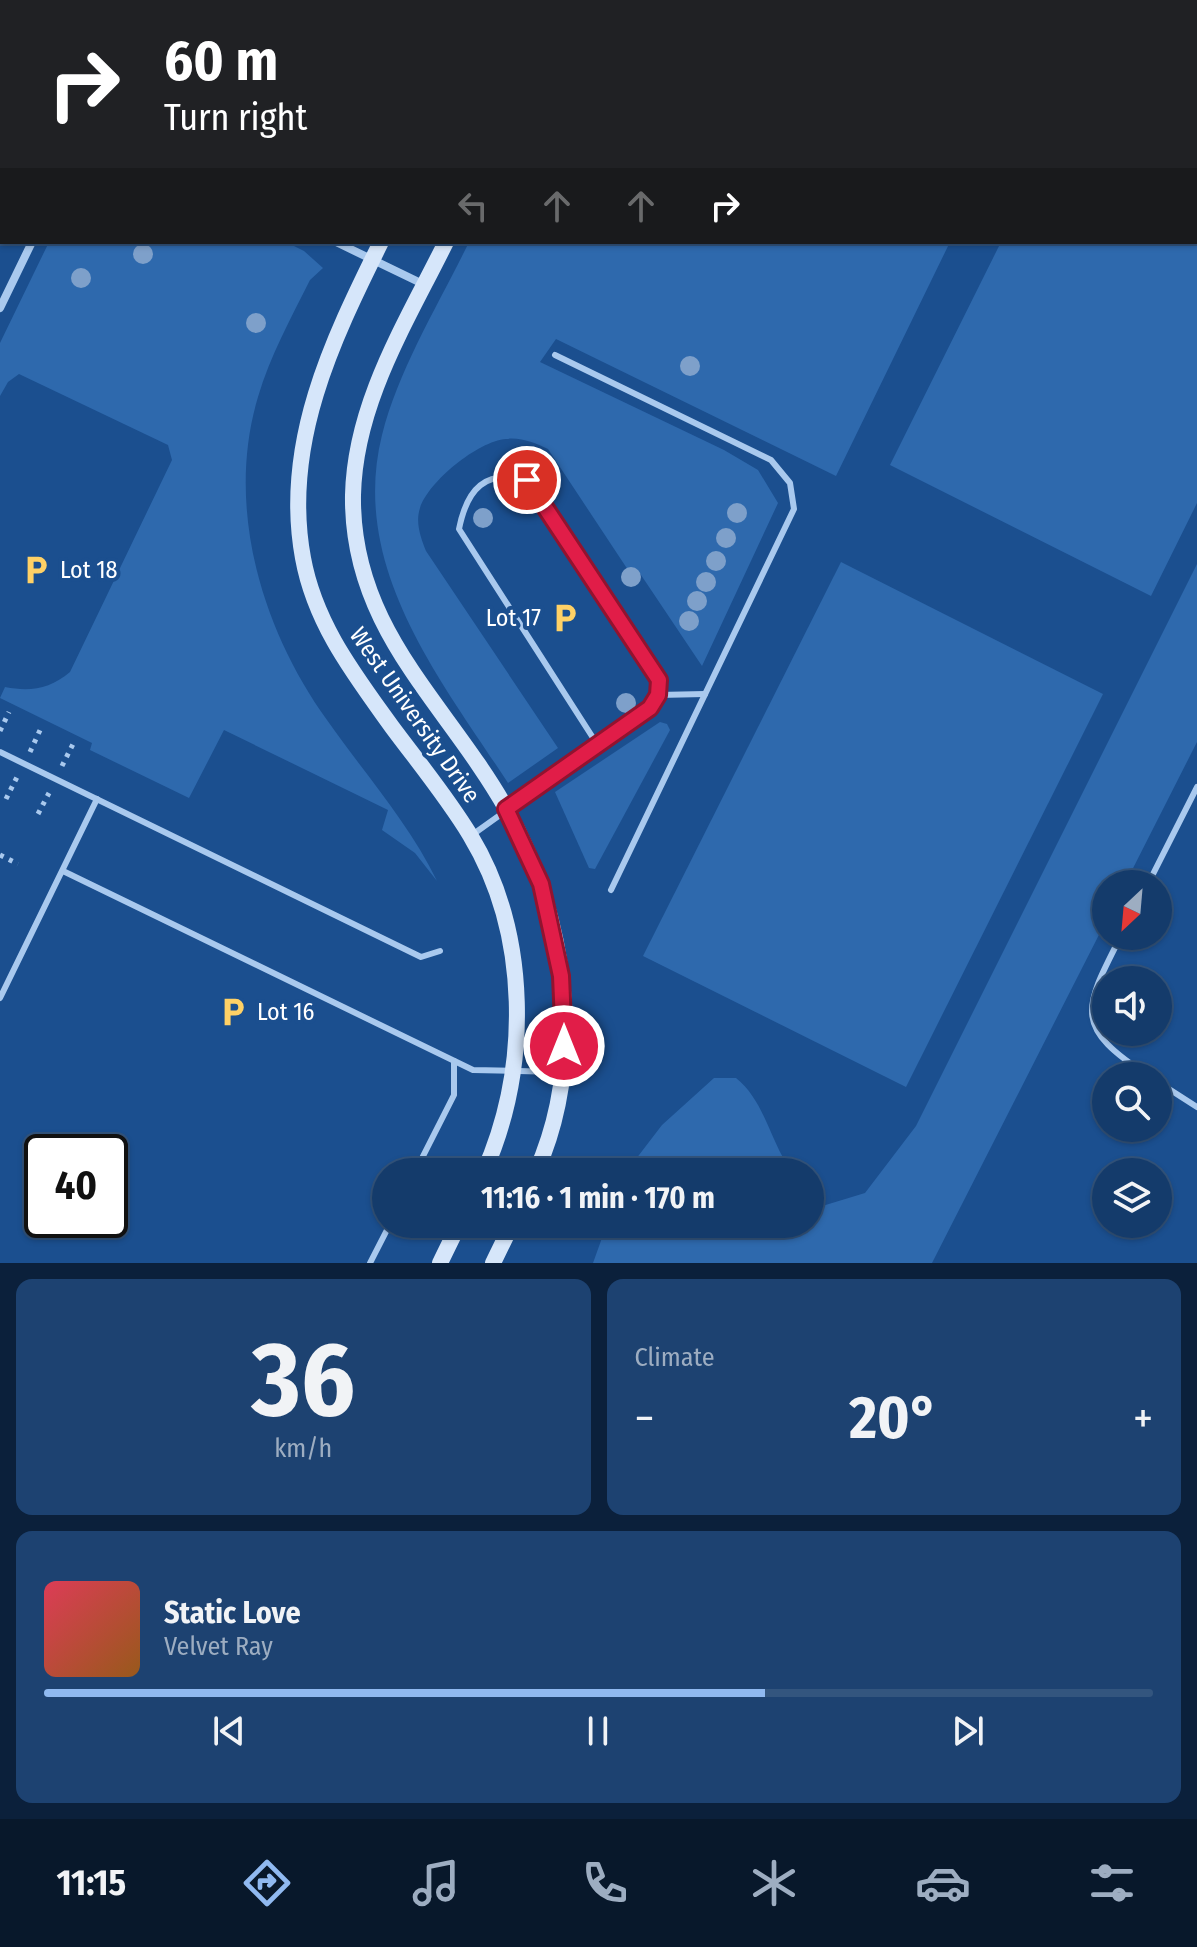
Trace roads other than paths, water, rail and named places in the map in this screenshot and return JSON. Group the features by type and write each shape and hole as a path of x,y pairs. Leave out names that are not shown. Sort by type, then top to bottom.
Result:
{"street":[{"path":"0,308 31,244"},
{"path":"340,244 425,285"},
{"name":"West University Drive","path":"380,244 323,364 306,420 298,509 303,559 334,647 470,836 497,899 515,978 514,1072 498,1140 490,1158"},
{"name":"West University Drive","path":"445,244 371,394 358,446 353,496 357,543 372,604 401,659 506,809 541,884 561,976 562,1072 540,1158"},
{"path":"440,1263 452,1238"},
{"path":"493,1263 505,1238"}],"lane":[{"path":"555,355 771,460 790,483 794,509 611,890"},
{"path":"470,836 650,708 658,695 659,680 527,480 507,474 480,483 464,505 459,529 597,744"},
{"path":"658,695 705,694"},
{"path":"0,752 421,957 440,951"},
{"path":"1155,870 1197,787"},
{"path":"0,998 97,799"},
{"path":"63,871 473,1070 562,1072"},
{"path":"1114,950 1092,997 1091,1018 1098,1037 1127,1062"},
{"path":"422,1158 454,1095 454,1061"},
{"path":"1172,1091 1197,1107"},
{"path":"370,1263 383,1238"}],"place":[{"name":"Lot 18","path":"36,570"},
{"name":"Lot 17","path":"565,618"},
{"name":"Lot 16","path":"233,1012"}]}
